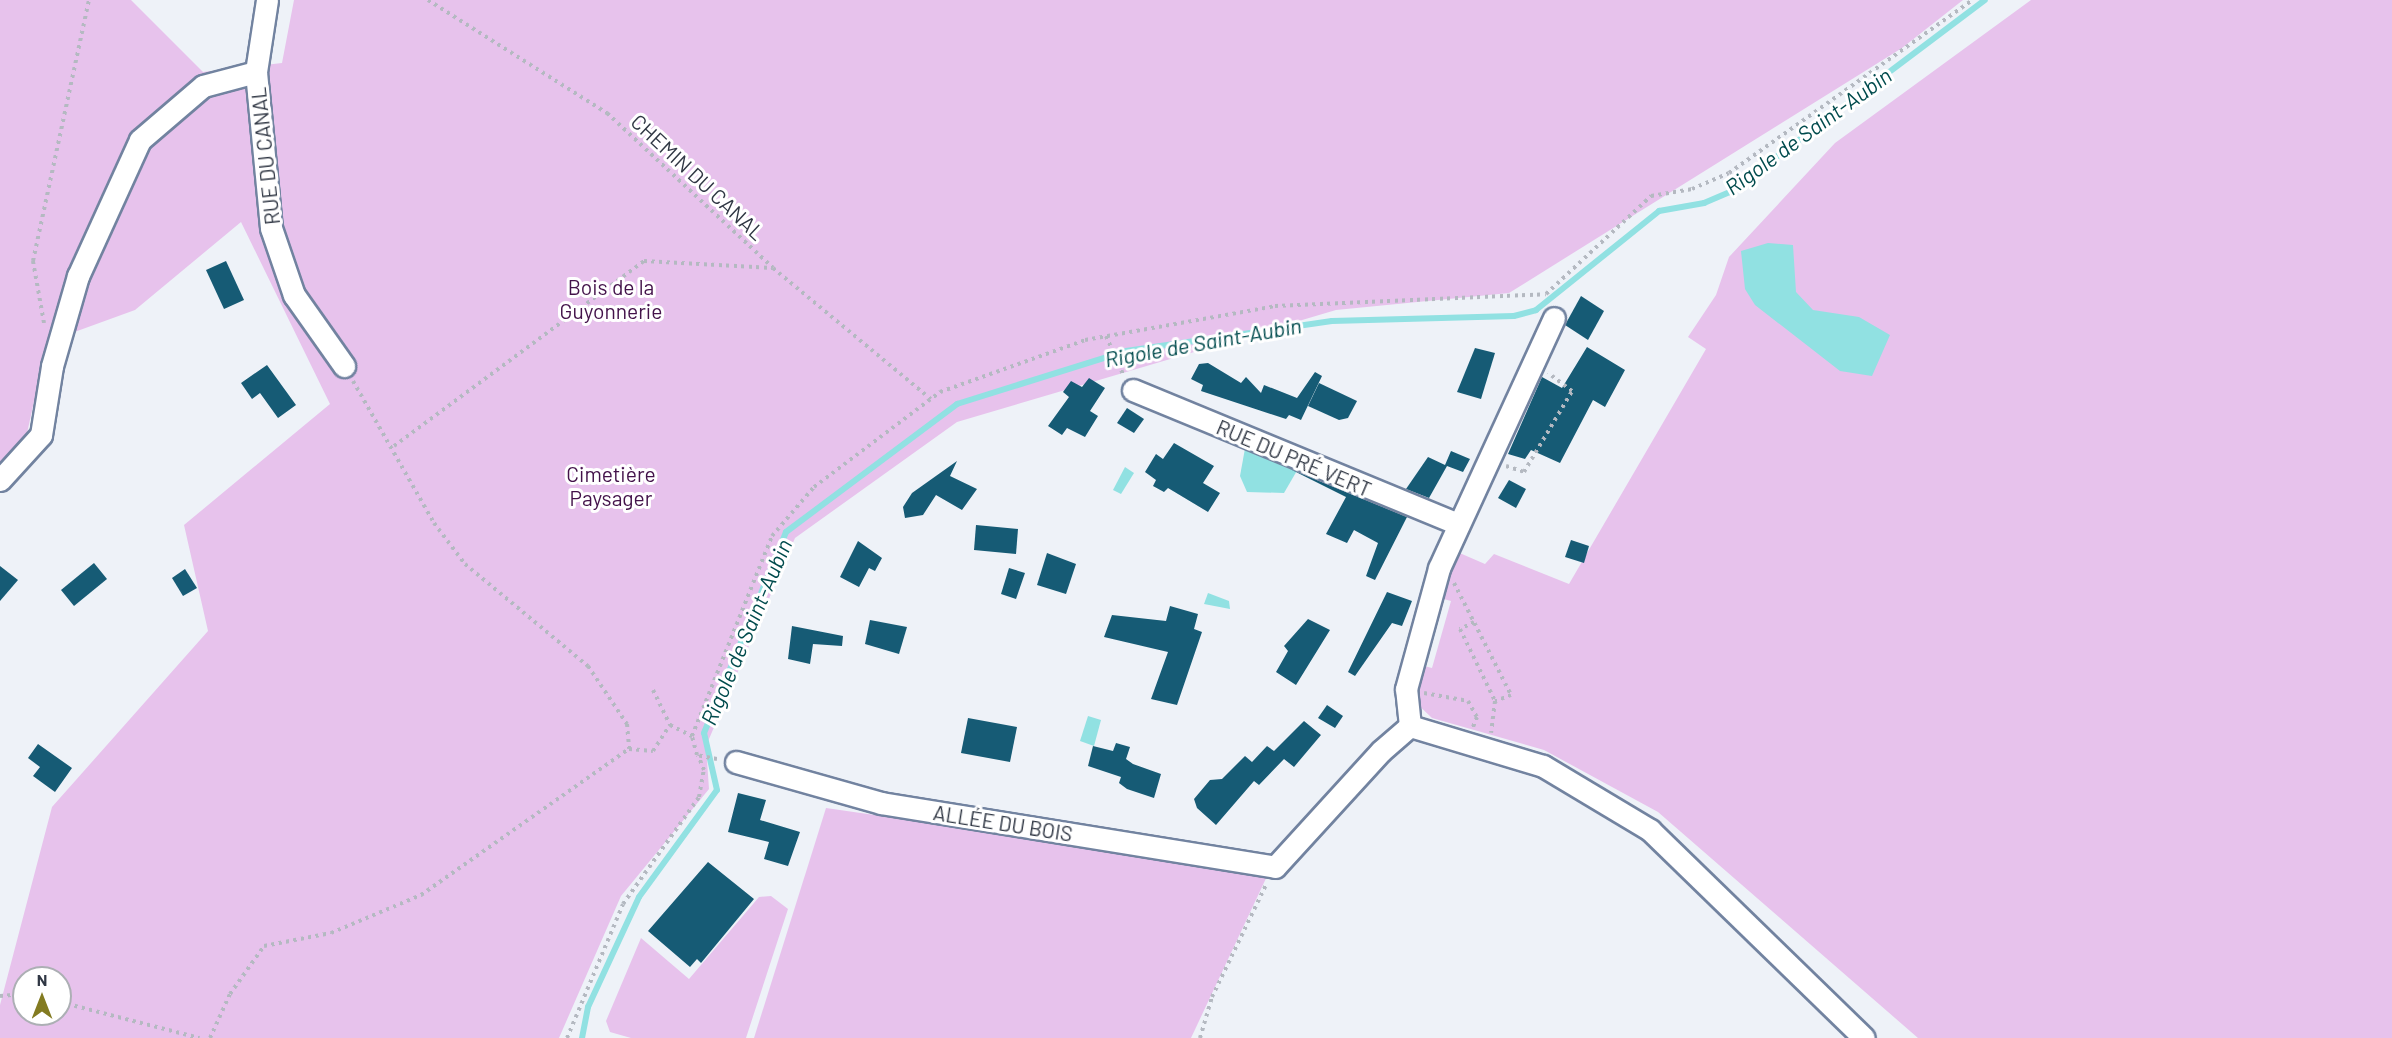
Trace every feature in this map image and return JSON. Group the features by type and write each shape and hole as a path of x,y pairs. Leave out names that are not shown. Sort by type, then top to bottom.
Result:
{"street":[{"name":"RUE DU CANAL","path":"267,0 256,72 271,228 294,296 344,366"},
{"path":"0,480 41,435 52,366 78,276 140,140 203,86 256,72"},
{"path":"1275,867 1410,726 1406,689 1440,568 1455,524 1554,318"},
{"name":"RUE DU PRÉ VERT","path":"1128,381 1455,524"},
{"path":"1410,726 1543,766 1650,830 1864,1038"},
{"name":"ALLÉE DU BOIS","path":"736,762 881,803 1275,867"}],"path":[{"path":"45,331 33,261 89,0"},
{"name":"CHEMIN DU CANAL","path":"428,0 607,113 773,268 931,399"},
{"path":"567,1038 623,904 699,796 704,770 692,736 772,536 814,487 931,399 1106,336 1275,306 1546,294 1652,196 1692,189 1729,173 1972,0"},
{"path":"394,446 644,261 773,268"},
{"path":"1106,336 1109,347 1128,381"},
{"path":"1486,458 1524,472 1572,392 1532,362"},
{"path":"344,366 394,446 435,523 465,564 588,666 614,697 627,724 629,749"},
{"path":"1440,568 1451,578 1511,696 1495,701"},
{"path":"1474,622 1460,629 1495,701 1491,734"},
{"path":"653,690 670,725 692,736"},
{"path":"209,1038 230,994 264,946 331,933 422,895 629,749 653,751 670,725"},
{"path":"1200,1038 1212,997 1275,867"},
{"path":"72,1005 199,1038"}],"green space":[{"name":"Bois de la Guyonnerie","path":"0,0 131,0 203,72 282,63 294,0 1963,0 1902,48 1509,293 1336,310 957,422 795,538 706,746 709,789 621,896 559,1038 0,1038 0,1005 52,807 208,631 184,525 330,404 241,222 135,310 47,342 24,447 0,471"},
{"path":"2031,0 2392,0 2392,1038 1918,1038 1658,812 1544,750 1432,718 1413,700 1420,665 1432,668 1451,601 1440,598 1455,551 1485,564 1494,554 1569,584 1706,349 1688,337 1716,295 1729,257 1835,143"},
{"path":"826,808 1269,872 1191,1038 754,1038"},
{"path":"771,896 788,909 746,1038 631,1038 610,1032 606,1021 641,938 689,979 759,897"}],"water":[{"path":"1768,243 1793,245 1796,292 1813,310 1859,317 1890,335 1872,376 1840,371 1755,305 1745,289 1741,251"},
{"path":"1246,443 1302,462 1284,493 1247,492 1240,476"},
{"path":"1125,467 1134,473 1121,494 1113,490"},
{"path":"1208,593 1229,601 1230,609 1204,604"},
{"path":"1088,716 1101,720 1094,746 1080,741"}],"building":[{"path":"226,261 244,300 224,309 206,270"},
{"path":"1581,296 1604,311 1588,340 1565,325"},
{"path":"1587,347 1625,370 1605,407 1593,400 1560,463 1531,450 1525,459 1508,454 1542,377 1562,388"},
{"path":"1475,348 1495,353 1481,399 1457,392"},
{"path":"1208,363 1241,383 1246,377 1261,393 1264,385 1297,398 1315,372 1322,376 1301,420 1289,415 1286,419 1201,391 1203,385 1191,379 1199,364"},
{"path":"267,365 296,405 278,418 260,393 252,399 241,383"},
{"path":"1089,378 1105,388 1090,411 1098,416 1085,437 1067,428 1062,435 1048,426 1069,397 1063,392 1071,381 1082,387"},
{"path":"1319,383 1357,401 1348,418 1339,420 1308,406"},
{"path":"1127,408 1144,419 1134,433 1117,423"},
{"path":"1174,443 1214,466 1203,483 1220,493 1208,512 1168,488 1164,492 1153,486 1156,480 1145,472 1156,454 1163,459"},
{"path":"1451,451 1470,459 1463,472 1447,466 1429,498 1406,489 1428,457 1445,465"},
{"path":"957,461 950,476 977,489 962,510 936,495 923,515 905,518 903,507 912,493"},
{"path":"1290,469 1407,517 1375,580 1366,576 1378,543 1354,530 1347,543 1326,534 1346,497"},
{"path":"1509,480 1526,489 1516,508 1498,498"},
{"path":"976,525 1018,529 1016,554 974,550"},
{"path":"1571,540 1589,546 1584,563 1565,557"},
{"path":"858,541 882,558 875,571 869,568 859,587 840,577"},
{"path":"1047,553 1076,564 1066,594 1037,585"},
{"path":"94,563 107,579 74,606 61,590"},
{"path":"0,566 18,580 0,601"},
{"path":"1009,568 1025,573 1016,599 1001,594"},
{"path":"185,569 197,588 183,596 172,578"},
{"path":"1387,592 1412,601 1402,626 1392,623 1355,676 1348,672"},
{"path":"1170,606 1198,614 1194,629 1202,632 1177,705 1151,699 1168,652 1104,637 1112,615 1166,621"},
{"path":"1308,619 1330,630 1296,685 1276,672 1288,651 1284,646"},
{"path":"870,620 907,627 899,654 865,644"},
{"path":"792,626 843,636 842,646 813,644 810,664 788,659"},
{"path":"1327,705 1343,716 1335,728 1318,718"},
{"path":"968,718 1017,727 1010,762 961,753"},
{"path":"1304,721 1321,735 1294,767 1284,759 1259,785 1254,781 1216,825 1197,808 1194,799 1210,780 1222,779 1245,756 1252,762 1267,746 1274,751"},
{"path":"1116,743 1130,747 1126,759 1133,764 1161,774 1154,798 1127,789 1119,783 1121,777 1088,766 1093,746 1113,751"},
{"path":"38,744 72,768 55,792 33,776 40,767 28,758"},
{"path":"738,793 766,800 760,820 800,832 788,866 764,859 769,842 728,832"},
{"path":"708,862 754,899 701,963 697,959 690,967 648,931"}],"waterway":[{"name":"Rigole de Saint-Aubin","path":"582,1038 588,1007 639,897 717,790 704,733 786,532 957,404 1126,351 1332,321 1514,316 1536,310 1659,211 1704,203 1730,192 1985,0"}],"park label":[{"name":"Cimetière Paysager","path":"611,486"}]}
